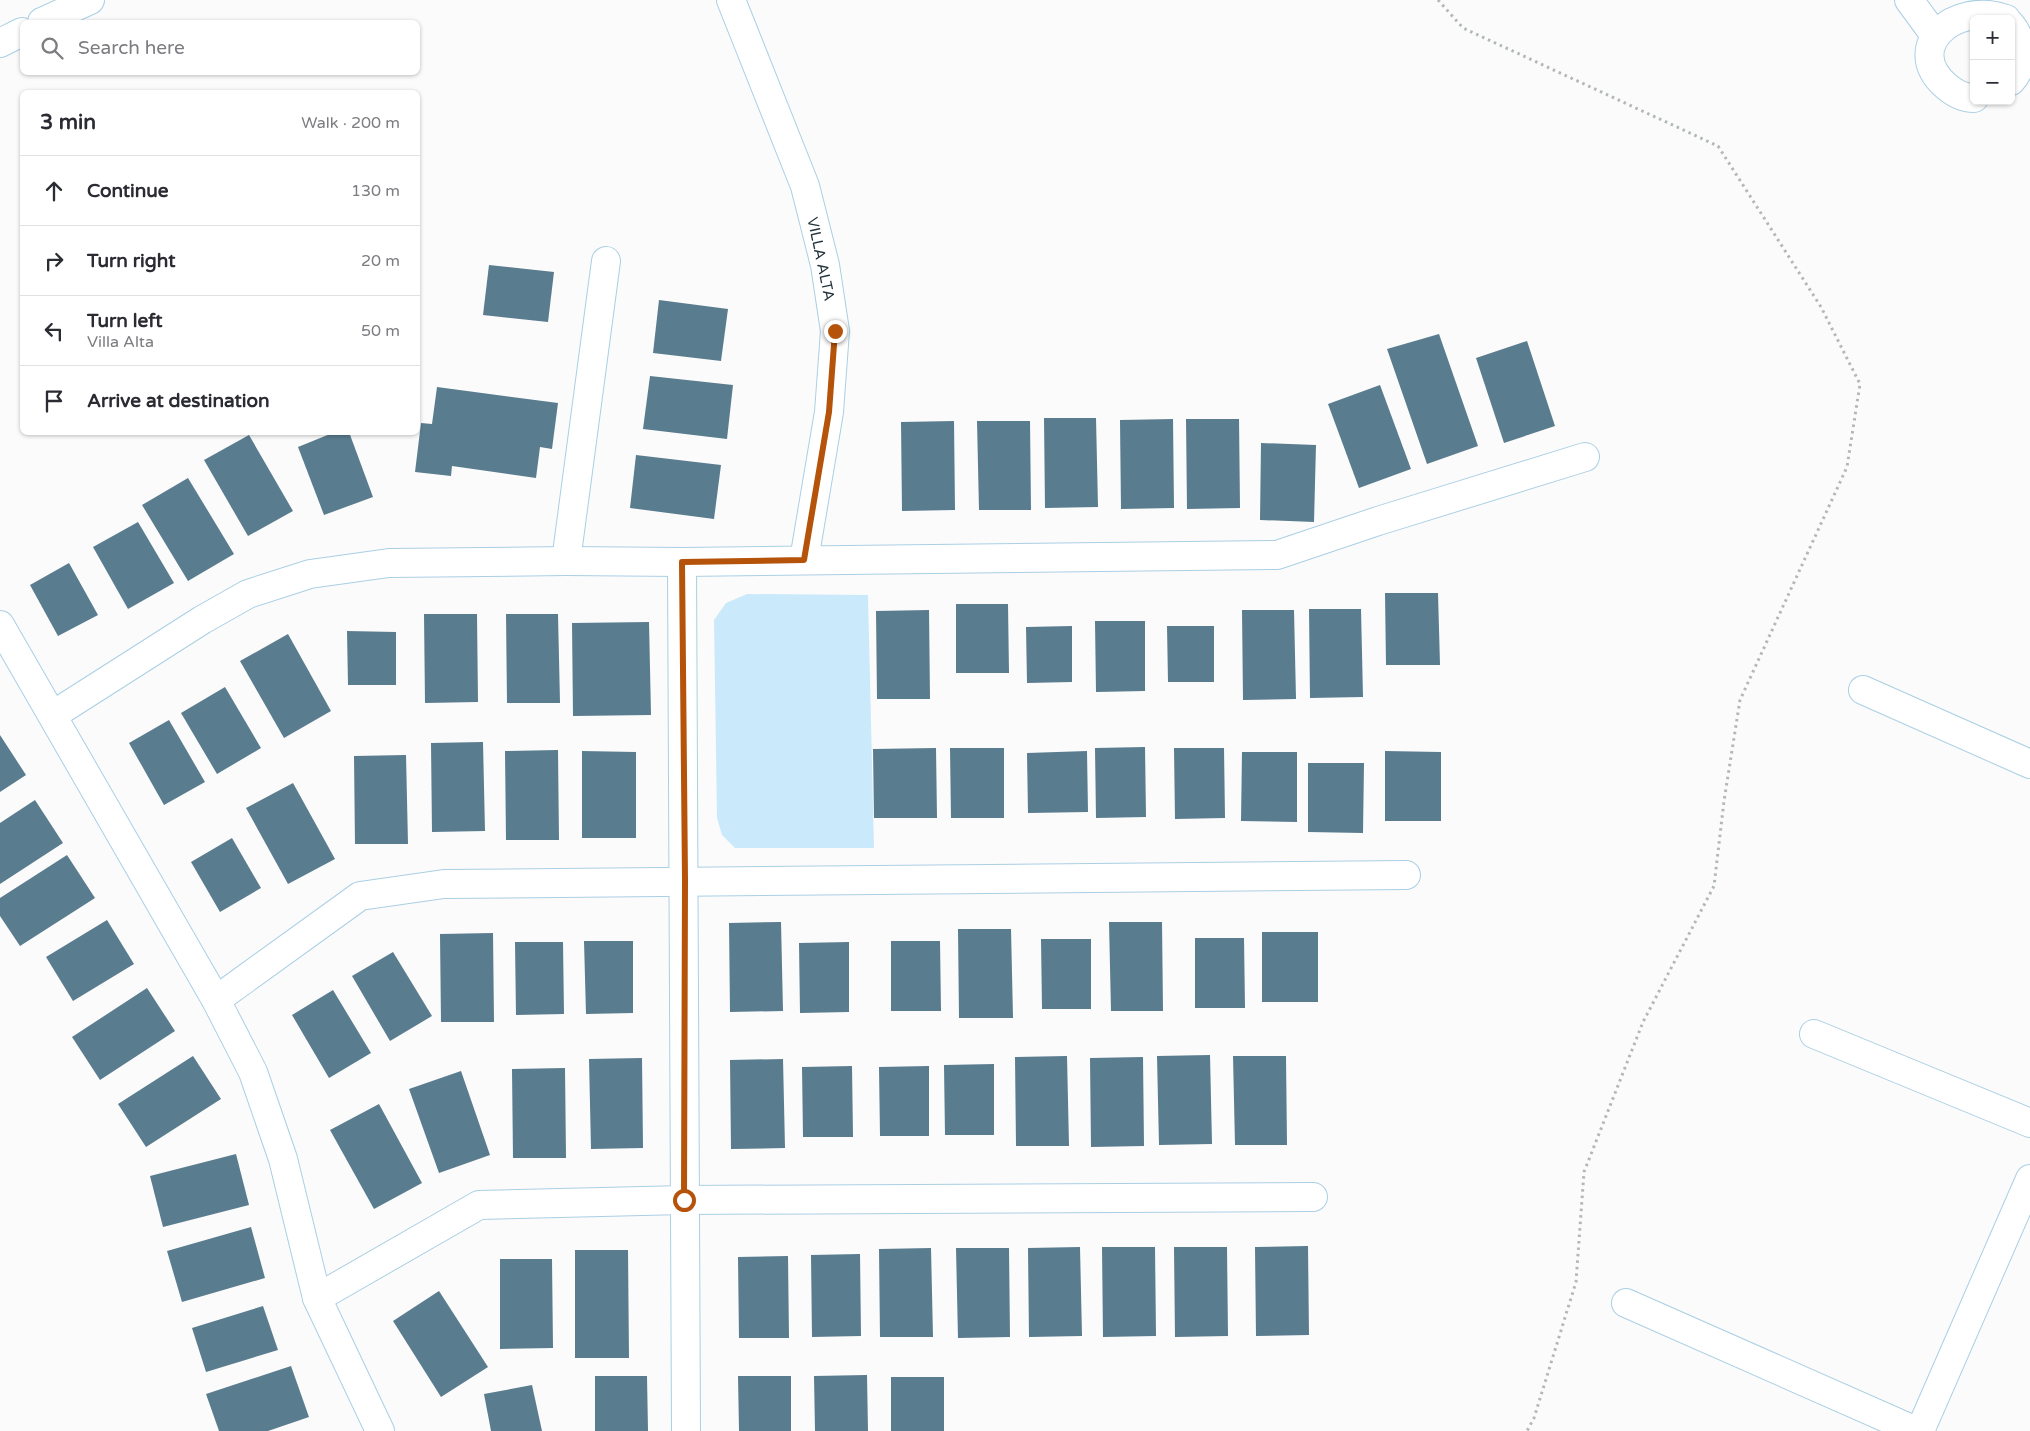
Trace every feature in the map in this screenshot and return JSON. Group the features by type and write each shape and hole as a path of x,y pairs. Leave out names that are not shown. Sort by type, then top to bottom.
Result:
{"street":[{"path":"46,20 90,0"},
{"name":"VILLA ALTA","path":"731,0 805,186 825,265 835,331 829,412 804,560"},
{"path":"1909,0 1934,34"},
{"path":"1970,98 1953,92 1940,81 1932,67 1929,50 1934,34 1941,22 1953,13 1966,8 1995,10 2016,31 2021,47 2020,68"},
{"path":"0,43 20,33"},
{"path":"566,561 606,261"},
{"path":"53,715 202,620 248,594 310,574 389,563 682,562 1277,555 1387,518 1585,457"},
{"path":"682,562 685,880 684,1200 686,1431"},
{"path":"0,625 216,1000 253,1072 283,1159 317,1298 380,1431"},
{"path":"1863,690 2030,764"},
{"path":"216,1000 360,896 444,884 685,880 1406,875"},
{"path":"1814,1034 2030,1123"},
{"path":"1920,1431 2030,1180"},
{"path":"317,1298 479,1205 684,1200 1313,1197"},
{"path":"1626,1303 1916,1431"}],"path":[{"path":"1438,0 1463,28 1718,146 1821,307 1860,384 1847,467 1740,700 1724,801 1714,886 1643,1022 1584,1172 1576,1282 1534,1418 1527,1431"}],"shaded area":[{"path":"747,594 868,595 874,848 735,848 722,835 717,818 714,620 726,603"}],"building":[{"path":"489,265 554,272 548,322 483,315"},
{"path":"659,300 728,309 721,361 653,353"},
{"path":"1439,334 1478,446 1427,464 1387,349"},
{"path":"1527,341 1555,426 1504,443 1476,358"},
{"path":"650,376 733,385 727,439 643,429"},
{"path":"1380,385 1411,469 1359,488 1328,404"},
{"path":"437,387 558,403 552,449 540,447 536,478 452,466 451,476 415,472 421,423 432,424"},
{"path":"1044,418 1096,418 1098,507 1045,508"},
{"path":"1173,419 1174,508 1121,509 1120,420"},
{"path":"1186,419 1239,419 1240,508 1187,509"},
{"path":"954,421 955,510 902,511 901,422"},
{"path":"977,421 1030,421 1031,510 979,510"},
{"path":"249,435 293,511 248,536 204,460"},
{"path":"328,435 350,435 373,497 324,515 298,447"},
{"path":"1261,443 1316,445 1314,522 1260,520"},
{"path":"636,455 721,465 714,519 630,508"},
{"path":"188,478 234,554 188,581 142,505"},
{"path":"138,522 174,583 128,609 93,547"},
{"path":"69,563 98,615 58,636 30,585"},
{"path":"1385,593 1438,593 1440,665 1386,665"},
{"path":"956,604 1008,604 1009,673 956,673"},
{"path":"1309,609 1361,609 1363,697 1310,698"},
{"path":"929,610 930,699 877,699 876,611"},
{"path":"1242,610 1294,610 1296,699 1243,700"},
{"path":"424,614 477,614 478,702 425,703"},
{"path":"506,614 558,614 560,703 507,703"},
{"path":"1095,621 1145,621 1145,691 1096,692"},
{"path":"649,622 651,715 573,716 572,623"},
{"path":"1072,626 1072,682 1027,683 1026,627"},
{"path":"1167,626 1214,626 1214,682 1168,682"},
{"path":"347,631 396,632 396,685 348,685"},
{"path":"288,634 331,711 284,738 240,661"},
{"path":"225,687 261,748 217,774 181,713"},
{"path":"169,720 205,782 164,805 129,743"},
{"path":"0,735 26,775 0,792"},
{"path":"483,742 485,831 432,832 431,743"},
{"path":"1145,747 1146,817 1096,818 1095,748"},
{"path":"936,748 937,818 874,818 873,749"},
{"path":"950,748 1004,748 1004,818 951,818"},
{"path":"1174,748 1224,748 1225,818 1175,819"},
{"path":"558,750 559,840 506,840 505,751"},
{"path":"582,751 636,752 636,838 582,838"},
{"path":"1087,751 1088,812 1028,813 1027,753"},
{"path":"1385,751 1441,752 1441,821 1385,821"},
{"path":"1242,752 1297,752 1297,822 1241,821"},
{"path":"406,755 408,844 355,844 354,756"},
{"path":"1308,763 1364,763 1363,833 1308,832"},
{"path":"293,783 335,859 288,884 246,808"},
{"path":"35,800 63,843 0,884 0,823"},
{"path":"232,838 261,888 220,912 191,862"},
{"path":"67,855 95,898 20,946 0,916 0,898"},
{"path":"107,920 134,964 73,1001 46,957"},
{"path":"781,922 783,1011 730,1012 729,923"},
{"path":"1109,922 1162,922 1163,1011 1111,1011"},
{"path":"958,929 1011,929 1013,1018 959,1018"},
{"path":"1262,932 1318,932 1318,1002 1262,1002"},
{"path":"493,933 494,1022 441,1022 440,934"},
{"path":"1195,938 1244,938 1245,1008 1195,1008"},
{"path":"1041,939 1091,939 1091,1009 1042,1009"},
{"path":"584,941 633,941 633,1013 586,1014"},
{"path":"891,941 940,941 941,1011 891,1011"},
{"path":"515,942 563,942 564,1014 516,1015"},
{"path":"849,942 849,1012 800,1013 799,943"},
{"path":"393,952 432,1016 390,1041 352,976"},
{"path":"147,988 175,1031 100,1080 72,1037"},
{"path":"333,990 371,1053 329,1078 292,1015"},
{"path":"1210,1055 1212,1144 1159,1145 1157,1056"},
{"path":"193,1056 221,1099 146,1147 118,1104"},
{"path":"1067,1056 1069,1146 1016,1146 1015,1057"},
{"path":"1233,1056 1286,1056 1287,1145 1235,1145"},
{"path":"1143,1057 1144,1146 1091,1147 1090,1058"},
{"path":"642,1058 643,1148 591,1149 589,1059"},
{"path":"783,1059 785,1148 731,1149 730,1060"},
{"path":"994,1064 994,1135 945,1135 944,1065"},
{"path":"852,1066 853,1137 803,1137 802,1067"},
{"path":"929,1066 929,1136 880,1136 879,1067"},
{"path":"565,1068 566,1158 513,1158 512,1069"},
{"path":"461,1071 490,1155 439,1173 409,1089"},
{"path":"379,1104 422,1183 374,1209 330,1130"},
{"path":"236,1154 249,1205 163,1227 150,1176"},
{"path":"251,1227 265,1278 182,1302 167,1251"},
{"path":"1308,1246 1309,1335 1256,1336 1255,1247"},
{"path":"1080,1247 1082,1336 1029,1337 1028,1248"},
{"path":"1102,1247 1155,1247 1156,1336 1103,1337"},
{"path":"1174,1247 1227,1247 1228,1336 1175,1337"},
{"path":"931,1248 933,1337 880,1337 879,1249"},
{"path":"956,1248 1009,1248 1010,1337 958,1338"},
{"path":"575,1250 628,1250 629,1358 575,1358"},
{"path":"860,1254 861,1336 812,1337 811,1255"},
{"path":"788,1256 789,1338 739,1338 738,1257"},
{"path":"500,1259 552,1259 553,1348 500,1349"},
{"path":"439,1291 488,1367 441,1397 393,1321"},
{"path":"263,1306 278,1350 206,1372 192,1328"},
{"path":"291,1366 309,1417 268,1431 219,1431 206,1394"},
{"path":"867,1375 868,1431 815,1431 814,1376"},
{"path":"595,1376 647,1376 648,1431 595,1431"},
{"path":"738,1376 791,1376 791,1431 739,1431"},
{"path":"891,1377 944,1377 944,1431 891,1431"},
{"path":"532,1385 542,1431 491,1431 484,1394"}],"route":[{"path":"684,1200 685,880 682,562 804,560 829,412 835,331"}]}
